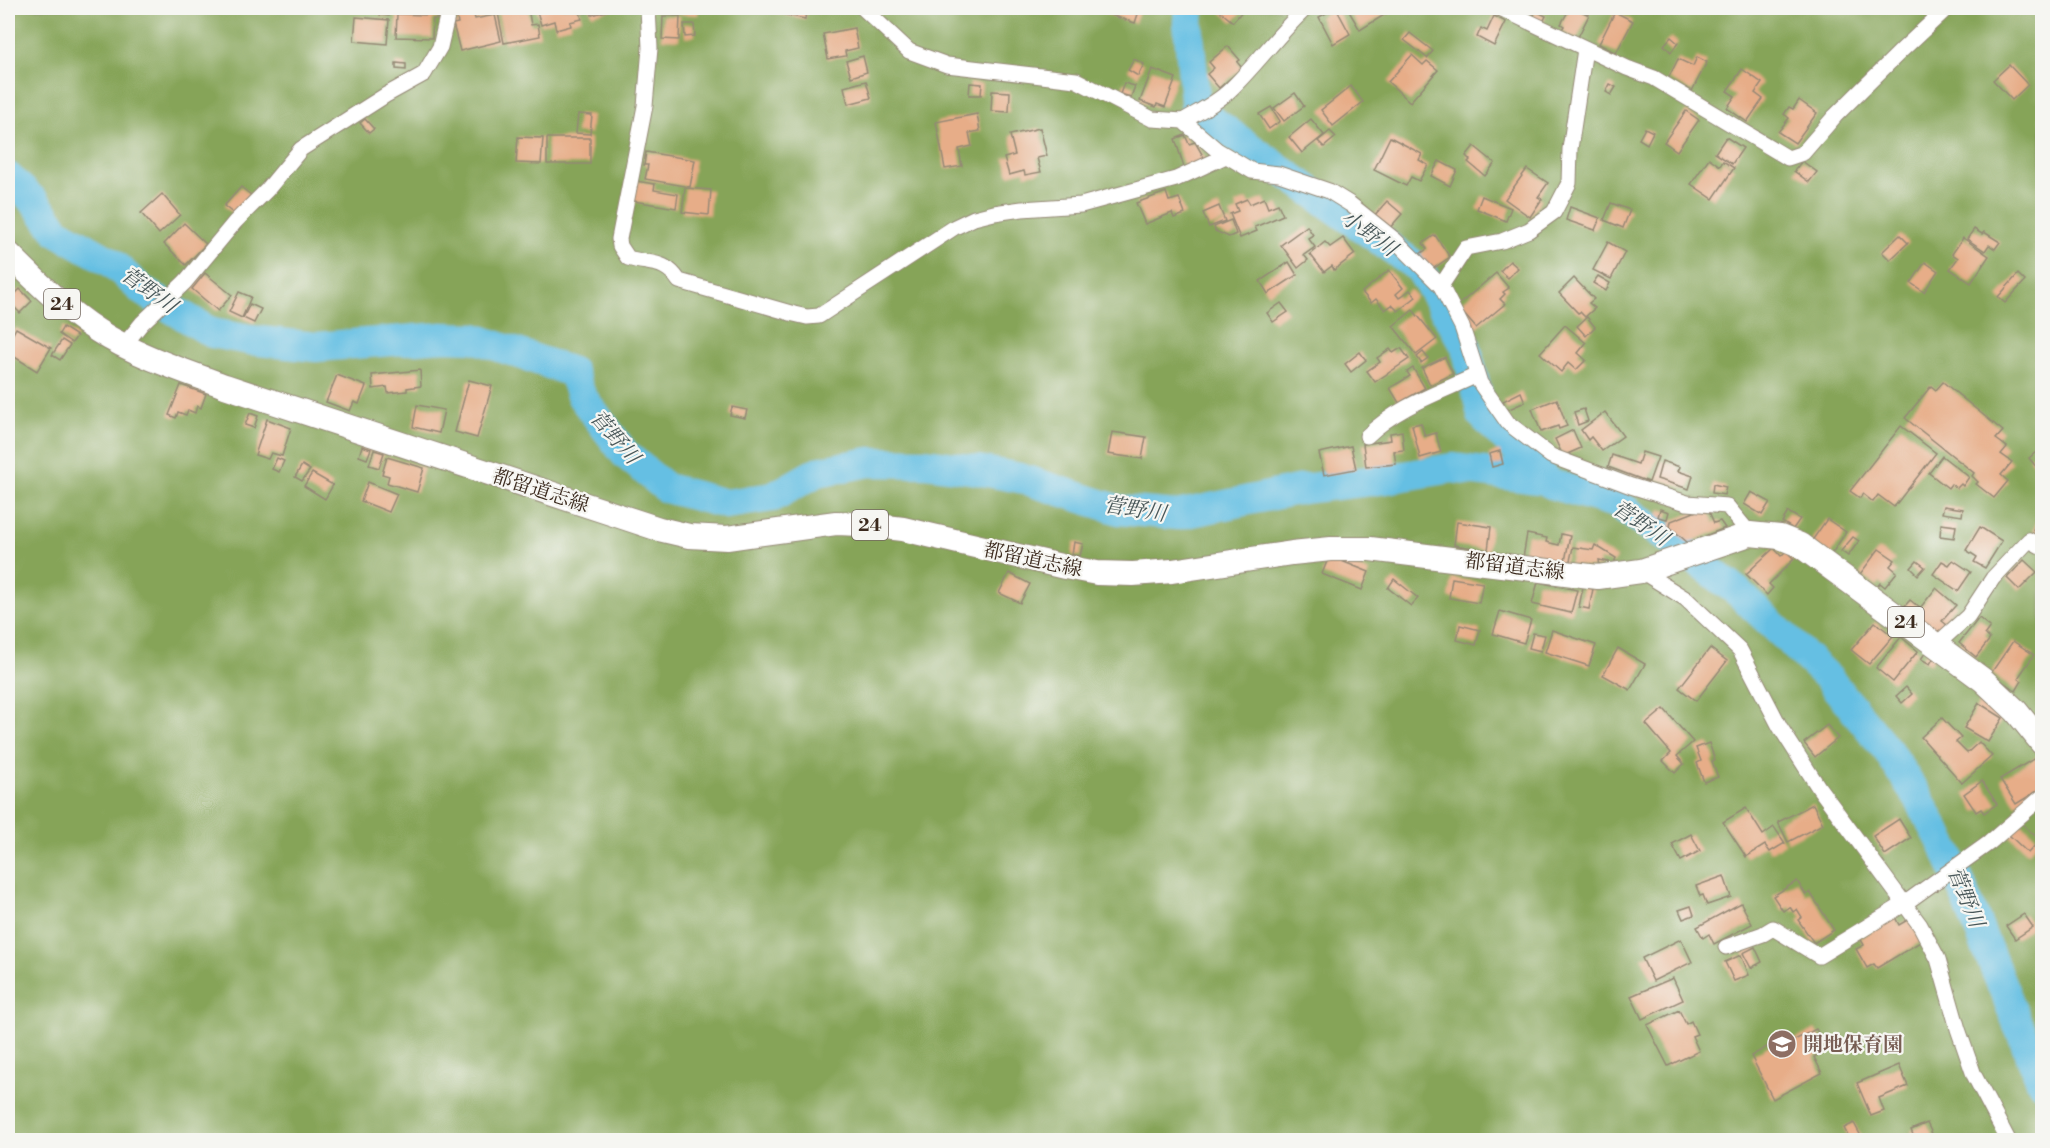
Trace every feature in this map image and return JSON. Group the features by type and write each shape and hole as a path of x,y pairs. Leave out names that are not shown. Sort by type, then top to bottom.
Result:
{"main road":[{"name":"都留道志線","path":"8,253 44,289 99,332 157,361 225,386 659,529 688,536 727,538 836,523 861,524 903,529 1097,573 1172,572 1292,553 1331,549 1370,549 1599,577 1641,572 1750,534 1780,537 1800,545 1983,680 2016,711 2043,743"}],"street":[{"path":"124,345 142,323 185,282 301,149 386,95 424,74 440,46 449,8"},
{"path":"648,8 650,48 645,105 618,238 620,246 628,258 663,265 679,282 794,314 807,317 819,316 955,227 974,218 1022,209 1081,205 1176,179 1226,156"},
{"path":"863,8 909,51 947,65 1077,80 1152,118 1183,122 1226,156 1252,171 1279,174 1329,191 1350,204 1395,240 1441,286 1462,327 1480,383 1508,423 1551,456 1631,486 1687,503 1727,506 1750,534"},
{"path":"1183,122 1228,93 1306,8"},
{"path":"1500,8 1585,49 1654,78 1788,158 1803,153 1835,116 1947,8"},
{"path":"1441,286 1466,248 1502,241 1529,230 1554,212 1569,183 1570,149 1585,49"},
{"path":"1367,436 1404,408 1477,375"},
{"path":"1936,645 1968,616 1993,578 2029,540 2043,547"},
{"path":"1641,572 1686,599 1740,650 1780,728 1819,788 1920,925 1938,960 1974,1075 2008,1140"},
{"path":"1726,946 1754,938 1773,928 1820,956 1904,904 1989,843 2043,797"}],"green space":[{"path":"8,8 2042,8 2042,1140 8,1140"}],"building":[{"path":"380,8 389,8 389,16 380,15"},
{"path":"428,8 439,8 438,19 433,19 432,38 396,37 397,14 427,15"},
{"path":"472,8 475,19 495,15 501,41 460,51 453,24 458,23 454,9"},
{"path":"497,8 528,8 531,25 538,24 540,36 504,43"},
{"path":"536,8 579,8 582,19 570,22 571,26 556,30 554,21 541,25"},
{"path":"590,8 618,8 592,15"},
{"path":"681,8 698,8 698,15 681,14"},
{"path":"764,8 807,8 805,19 763,10"},
{"path":"1106,8 1140,8 1135,23 1104,13"},
{"path":"1216,8 1245,8 1233,22"},
{"path":"1336,8 1350,34 1333,44 1319,17"},
{"path":"1347,8 1386,8 1389,12 1360,30"},
{"path":"1570,8 1589,15 1577,39 1561,31 1564,26 1561,24"},
{"path":"1536,11 1546,16 1542,24 1532,18"},
{"path":"1615,12 1633,21 1616,53 1599,44"},
{"path":"663,16 680,16 679,40 662,39"},
{"path":"1494,16 1506,22 1494,46 1477,37 1481,28 1487,31"},
{"path":"356,17 389,20 387,44 354,41"},
{"path":"684,24 694,24 695,36 685,37"},
{"path":"854,28 858,48 845,51 846,56 828,59 823,34"},
{"path":"1410,33 1433,51 1427,58 1404,40"},
{"path":"1671,37 1678,43 1671,52 1664,45"},
{"path":"1228,46 1240,60 1237,62 1242,68 1219,88 1207,74 1214,68 1209,62"},
{"path":"1412,55 1423,65 1427,61 1438,70 1410,102 1388,82"},
{"path":"863,56 867,72 851,77 846,61"},
{"path":"1697,57 1707,62 1692,91 1668,79 1678,59 1693,66"},
{"path":"1134,59 1144,64 1138,76 1128,70"},
{"path":"396,63 406,64 406,70 396,69"},
{"path":"2009,65 2028,85 2012,100 1993,80"},
{"path":"1152,69 1176,78 1165,107 1157,104 1156,107 1140,101"},
{"path":"1742,69 1762,83 1755,93 1763,99 1747,122 1727,108 1735,96 1727,91"},
{"path":"866,81 871,98 848,104 844,87"},
{"path":"970,83 982,84 981,95 969,95"},
{"path":"1124,83 1135,86 1131,97 1120,94"},
{"path":"1610,84 1616,87 1611,95 1606,92"},
{"path":"1351,86 1363,102 1333,126 1321,110"},
{"path":"992,91 1010,92 1009,112 991,111"},
{"path":"1295,93 1304,106 1284,121 1274,108"},
{"path":"1799,100 1817,113 1795,143 1778,132 1789,118 1784,114 1789,107 1793,109"},
{"path":"1271,107 1280,121 1269,129 1259,114"},
{"path":"1686,111 1699,120 1677,151 1664,142"},
{"path":"578,114 592,115 590,134 576,133"},
{"path":"977,114 980,131 969,133 972,146 959,149 962,166 945,169 936,122"},
{"path":"365,119 374,129 369,133 360,123"},
{"path":"1311,119 1324,135 1302,153 1289,137"},
{"path":"1040,128 1047,156 1037,158 1041,172 1025,175 1024,171 1009,175 1004,158 1015,155 1010,135"},
{"path":"1645,128 1653,132 1647,144 1639,139"},
{"path":"1330,131 1336,137 1324,147 1318,141"},
{"path":"1185,135 1189,144 1195,142 1206,161 1184,167 1175,139"},
{"path":"518,137 543,138 541,164 516,163"},
{"path":"1390,137 1422,154 1419,160 1428,165 1419,181 1411,177 1406,186 1374,170"},
{"path":"1726,137 1743,148 1732,164 1715,153"},
{"path":"547,138 590,138 590,164 547,164"},
{"path":"1474,146 1495,163 1485,176 1468,162 1470,160 1466,156"},
{"path":"646,152 695,160 690,187 645,179 648,165 644,165"},
{"path":"1709,158 1720,166 1723,161 1734,168 1713,199 1691,184"},
{"path":"1439,161 1457,170 1450,186 1431,176"},
{"path":"1802,161 1817,172 1809,182 1794,171"},
{"path":"1527,169 1548,183 1538,197 1542,199 1530,217 1505,199"},
{"path":"636,181 655,184 654,190 678,194 676,208 633,201"},
{"path":"241,187 251,195 234,214 224,206"},
{"path":"685,188 711,190 709,215 682,212"},
{"path":"1166,192 1169,201 1179,198 1185,214 1174,218 1172,213 1145,224 1136,203"},
{"path":"162,194 180,215 159,234 141,213"},
{"path":"1482,196 1511,208 1506,221 1477,209"},
{"path":"1264,198 1268,208 1278,204 1283,215 1255,227 1257,231 1240,238 1230,214 1238,211 1235,204 1247,199 1250,204"},
{"path":"1387,201 1402,214 1388,230 1373,217"},
{"path":"1611,203 1630,210 1623,228 1604,220"},
{"path":"1219,206 1225,221 1209,227 1203,213"},
{"path":"1570,207 1600,218 1595,230 1566,220"},
{"path":"1231,220 1236,234 1229,237 1215,231 1214,227"},
{"path":"184,223 206,244 186,265 164,244"},
{"path":"1307,226 1313,235 1308,238 1315,247 1304,255 1308,260 1298,268 1281,245"},
{"path":"1974,229 2000,242 1995,249 1989,245 1985,251 1967,239"},
{"path":"1435,235 1450,257 1431,270 1420,254 1427,249 1423,243"},
{"path":"1900,235 1908,243 1890,260 1882,252"},
{"path":"1343,238 1355,254 1334,270 1332,266 1324,272 1310,254 1325,242 1330,247"},
{"path":"1963,238 1989,256 1971,283 1950,269 1958,258 1952,254"},
{"path":"1608,242 1625,252 1611,279 1593,270"},
{"path":"1510,261 1518,268 1508,278 1500,271"},
{"path":"1289,262 1297,275 1268,294 1260,281"},
{"path":"1925,262 1938,271 1924,292 1911,283"},
{"path":"1389,270 1403,288 1396,294 1399,298 1410,290 1416,297 1398,311 1392,305 1385,310 1376,299 1371,303 1362,292"},
{"path":"205,273 232,295 218,311 192,289"},
{"path":"1496,273 1509,288 1503,292 1505,294 1500,299 1505,304 1476,328 1457,306"},
{"path":"2018,274 2025,281 2005,303 1998,297"},
{"path":"1598,276 1610,283 1606,291 1593,283"},
{"path":"1574,278 1594,299 1589,303 1595,308 1585,317 1580,312 1578,313 1559,293"},
{"path":"20,289 32,301 20,313 8,301"},
{"path":"239,292 251,297 242,318 229,312"},
{"path":"1281,303 1288,312 1273,322 1267,313"},
{"path":"250,304 261,309 254,323 243,318"},
{"path":"1413,310 1437,339 1416,355 1393,326"},
{"path":"1587,317 1595,327 1586,336 1577,326"},
{"path":"1565,325 1586,343 1578,353 1586,360 1576,370 1568,363 1561,372 1540,353"},
{"path":"63,327 77,336 72,343 59,334"},
{"path":"16,328 51,348 37,371 8,353 8,343"},
{"path":"62,340 70,345 60,360 52,355"},
{"path":"1401,348 1409,359 1375,382 1367,371 1380,362 1377,358 1390,349 1393,353"},
{"path":"1360,352 1366,360 1351,372 1345,364"},
{"path":"1423,352 1428,358 1421,363 1417,357"},
{"path":"1445,357 1453,374 1430,385 1422,368"},
{"path":"1413,368 1425,388 1399,403 1390,388 1410,376 1407,372"},
{"path":"420,370 421,386 407,388 407,391 388,393 387,387 373,389 372,375"},
{"path":"337,375 366,386 359,404 354,402 350,411 326,402"},
{"path":"469,380 492,386 477,438 455,432"},
{"path":"1943,382 2003,431 1996,439 2007,447 2001,454 2012,462 2001,475 2008,481 1994,498 1976,484 1978,482 1972,476 1974,473 1905,418 1931,386 1936,390"},
{"path":"181,385 206,394 201,408 197,406 195,413 188,410 186,415 178,412 176,418 169,415"},
{"path":"1521,392 1525,402 1507,410 1503,401"},
{"path":"1557,399 1567,426 1559,429 1558,426 1541,432 1532,409"},
{"path":"417,405 444,410 439,433 413,427"},
{"path":"732,407 747,410 745,418 730,415"},
{"path":"1584,409 1588,421 1578,425 1574,412"},
{"path":"1605,412 1623,436 1602,451 1591,437 1588,440 1581,430"},
{"path":"250,413 258,416 254,428 245,425"},
{"path":"267,419 291,428 282,456 271,453 268,459 255,455"},
{"path":"1421,423 1425,436 1436,433 1441,452 1420,458 1412,425"},
{"path":"1901,426 1936,453 1894,507 1878,495 1873,502 1863,494 1860,498 1850,491"},
{"path":"1573,430 1581,448 1563,456 1555,439"},
{"path":"1402,431 1404,450 1394,451 1396,464 1366,467 1363,444 1391,440 1390,433"},
{"path":"1112,432 1146,437 1142,459 1108,454"},
{"path":"362,446 371,449 367,459 359,456"},
{"path":"1351,446 1356,469 1324,475 1319,453"},
{"path":"2042,447 2042,474 2029,458"},
{"path":"374,450 384,453 379,468 369,465"},
{"path":"1500,451 1503,464 1492,467 1489,454"},
{"path":"1642,452 1658,457 1649,482 1608,467 1612,455 1638,464"},
{"path":"1942,456 1969,477 1963,486 1961,484 1957,488 1951,484 1948,488 1929,473"},
{"path":"387,457 424,468 417,492 387,483 389,476 382,474"},
{"path":"277,458 284,461 279,472 272,469"},
{"path":"1662,461 1680,467 1678,471 1693,476 1689,489 1657,479"},
{"path":"302,465 310,470 302,481 295,477"},
{"path":"312,473 333,485 325,499 304,486"},
{"path":"368,482 397,494 389,512 361,501"},
{"path":"1713,484 1726,487 1724,495 1712,493"},
{"path":"1751,492 1770,502 1762,515 1744,504"},
{"path":"1944,506 1963,509 1962,516 1942,513"},
{"path":"1707,507 1714,523 1720,521 1725,528 1688,543 1670,527 1671,521"},
{"path":"1660,509 1669,512 1667,519 1658,517"},
{"path":"1788,512 1800,519 1793,529 1782,522"},
{"path":"1827,519 1846,532 1831,555 1811,542"},
{"path":"2037,521 2042,524 2042,535 2033,530"},
{"path":"1457,522 1491,527 1488,550 1454,545"},
{"path":"1941,524 1956,526 1954,538 1940,536"},
{"path":"1980,527 2002,541 1985,568 1974,562 1977,557 1966,550"},
{"path":"1527,534 1547,538 1546,542 1559,545 1561,534 1570,536 1564,566 1523,558"},
{"path":"1853,537 1859,541 1848,556 1841,551"},
{"path":"1074,542 1083,544 1080,556 1072,555"},
{"path":"1595,545 1616,558 1614,563 1599,560 1600,568 1569,565 1573,547 1593,550"},
{"path":"1774,548 1781,556 1786,551 1794,559 1769,584 1773,588 1767,595 1746,574"},
{"path":"1879,549 1895,560 1890,566 1897,572 1885,587 1880,583 1877,587 1860,574"},
{"path":"1329,556 1369,572 1362,590 1322,574"},
{"path":"1953,560 1971,572 1958,591 1933,574 1942,561 1949,565"},
{"path":"2024,560 2037,572 2019,590 2007,578"},
{"path":"1917,561 1925,567 1918,575 1911,568"},
{"path":"1009,573 1030,584 1020,603 999,593"},
{"path":"1452,578 1483,583 1479,603 1449,598"},
{"path":"1394,579 1418,598 1411,606 1388,588"},
{"path":"1538,582 1577,590 1571,613 1532,604"},
{"path":"1583,587 1593,589 1589,609 1579,607"},
{"path":"1936,588 1956,605 1942,621 1947,625 1936,638 1902,609 1910,600 1920,608"},
{"path":"1500,611 1531,620 1524,643 1493,634"},
{"path":"1979,618 1990,627 1985,634 1990,639 1976,657 1959,643"},
{"path":"1875,622 1893,636 1869,664 1851,650"},
{"path":"1460,625 1480,630 1476,645 1457,640"},
{"path":"1552,630 1596,645 1589,666 1545,652"},
{"path":"1533,633 1545,635 1541,651 1529,648"},
{"path":"1901,637 1918,651 1893,682 1876,668"},
{"path":"2013,641 2034,655 2018,678 2022,681 2016,691 1991,673"},
{"path":"1618,648 1645,664 1630,690 1603,675"},
{"path":"1710,648 1727,661 1696,701 1679,688"},
{"path":"1926,652 1934,657 1930,664 1921,659"},
{"path":"1906,687 1912,694 1902,703 1896,696"},
{"path":"1979,703 2003,718 1988,742 1964,728"},
{"path":"1664,709 1693,742 1677,756 1684,764 1675,773 1663,761 1671,753 1646,724"},
{"path":"1942,718 1961,738 1956,742 1967,753 1979,742 1992,756 1962,783 1921,737"},
{"path":"1827,725 1838,738 1815,757 1804,743"},
{"path":"1709,743 1718,777 1704,782 1697,763 1701,761 1696,748"},
{"path":"2040,755 2042,788 2016,804 2000,779"},
{"path":"1982,781 1997,804 1984,813 1981,809 1976,812 1964,794"},
{"path":"1813,804 1823,824 1788,842 1778,822"},
{"path":"1746,808 1763,835 1774,827 1785,843 1770,852 1765,845 1746,857 1723,822"},
{"path":"1899,819 1911,838 1885,855 1873,836"},
{"path":"2020,822 2040,840 2028,853 2009,835"},
{"path":"1691,834 1700,851 1681,861 1672,844"},
{"path":"1724,876 1731,897 1707,905 1696,886"},
{"path":"1797,881 1806,895 1810,892 1834,930 1814,943 1798,920 1802,917 1797,909 1793,912 1790,907 1783,911 1773,896"},
{"path":"1741,903 1752,924 1714,944 1709,934 1703,938 1697,927"},
{"path":"1691,906 1694,915 1683,919 1679,910"},
{"path":"2024,914 2033,927 2015,939 2006,926"},
{"path":"1895,917 1899,925 1909,919 1922,941 1877,968 1874,964 1867,968 1856,949 1864,945 1860,938"},
{"path":"1681,939 1692,962 1653,981 1642,958"},
{"path":"1755,947 1762,962 1751,968 1743,953"},
{"path":"1741,955 1749,975 1734,981 1725,962"},
{"path":"1673,978 1683,1000 1642,1019 1631,996"},
{"path":"1679,1010 1686,1024 1691,1021 1697,1034 1692,1036 1699,1051 1668,1066 1647,1025"},
{"path":"1816,1029 1827,1050 1814,1057 1822,1073 1773,1099 1751,1056 1770,1045 1773,1051"},
{"path":"1899,1065 1908,1086 1879,1098 1884,1111 1871,1116 1857,1083"},
{"path":"1854,1123 1863,1140 1850,1140 1844,1128"},
{"path":"1927,1123 1935,1140 1915,1140 1911,1130"}],"waterway":[{"name":"小野川","path":"1189,8 1188,23 1196,109 1420,269 1466,346 1482,415 1546,480"},
{"name":"菅野川","path":"8,177 35,202 58,232 111,262 144,292 212,333 250,340 316,347 442,337 474,338 572,372 582,397 625,454 666,488 726,504 773,497 817,472 870,462 926,463 977,470 1020,478 1119,510 1177,515 1302,489 1452,468 1546,480 1551,484 1616,503 1738,592 1828,678 1888,751 1919,799 1947,851 2042,1083"}],"place":[{"name":"開地保育園","path":"1782,1044"}]}
